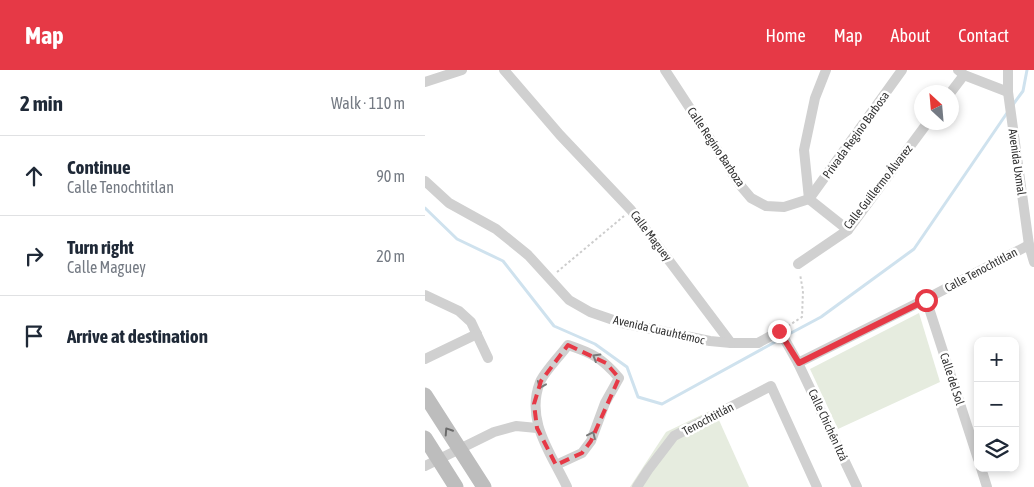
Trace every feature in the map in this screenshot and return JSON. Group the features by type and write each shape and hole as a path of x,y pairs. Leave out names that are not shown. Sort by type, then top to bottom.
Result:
{"street":[{"path":"425,82 462,70"},
{"name":"Calle Maguey","path":"504,70 560,135 613,188 731,343"},
{"name":"Calle Regino Barboza","path":"665,70 740,185 751,198 765,206 784,207 809,199"},
{"path":"826,70 815,98 804,150 809,199 848,230"},
{"name":"Privada Regino Barbosa","path":"809,199 902,70"},
{"name":"Avenida Uxmal","path":"1008,70 1008,96 1029,245 1034,262"},
{"path":"954,85 961,72 1008,96"},
{"name":"Calle Guillermo Álvarez","path":"798,264 848,230 922,130"},
{"name":"Avenida Cuauhtémoc","path":"425,181 449,203 496,229 528,255 569,300 590,312 622,323 710,341 731,343"},
{"name":"Calle Tenochtitlan","path":"799,363 926,300 1029,245"},
{"path":"425,295 459,311 471,322 488,358"},
{"name":"Calle del Sol","path":"926,300 974,447"},
{"path":"731,343 758,343 779,331 799,363"},
{"path":"425,358 477,334"},
{"path":"556,465 581,453 591,440 605,402 619,378 606,363 588,352 568,345 541,381 535,404 537,428 567,487"},
{"name":"Calle Chichén Itzá","path":"799,363 857,487"},
{"name":"Tenochtitlán","path":"637,487 674,436 771,386 817,487"},
{"path":"425,396 484,487"},
{"path":"432,463 494,432 516,426 537,428"},
{"path":"425,438 432,463 457,487"},
{"path":"982,472 987,487"}],"path":[{"path":"549,278 631,210"},
{"path":"779,331 802,316 803,291 798,264"}],"highlighted area":[{"path":"568,345 606,363 619,378 591,441 582,453 556,465 537,428 534,404 541,381"}],"shaded area":[{"path":"919,313 940,382 838,429 810,369"},
{"path":"714,409 749,487 630,487 666,432"}],"waterway":[{"path":"1012,106 1023,91 1027,70"},
{"path":"791,333 821,317 914,249 1007,113"},
{"path":"425,208 457,239 503,261 554,326 595,344 627,367 638,397 662,404 775,342"}],"route":[{"path":"779,331 799,363 926,300"}]}
